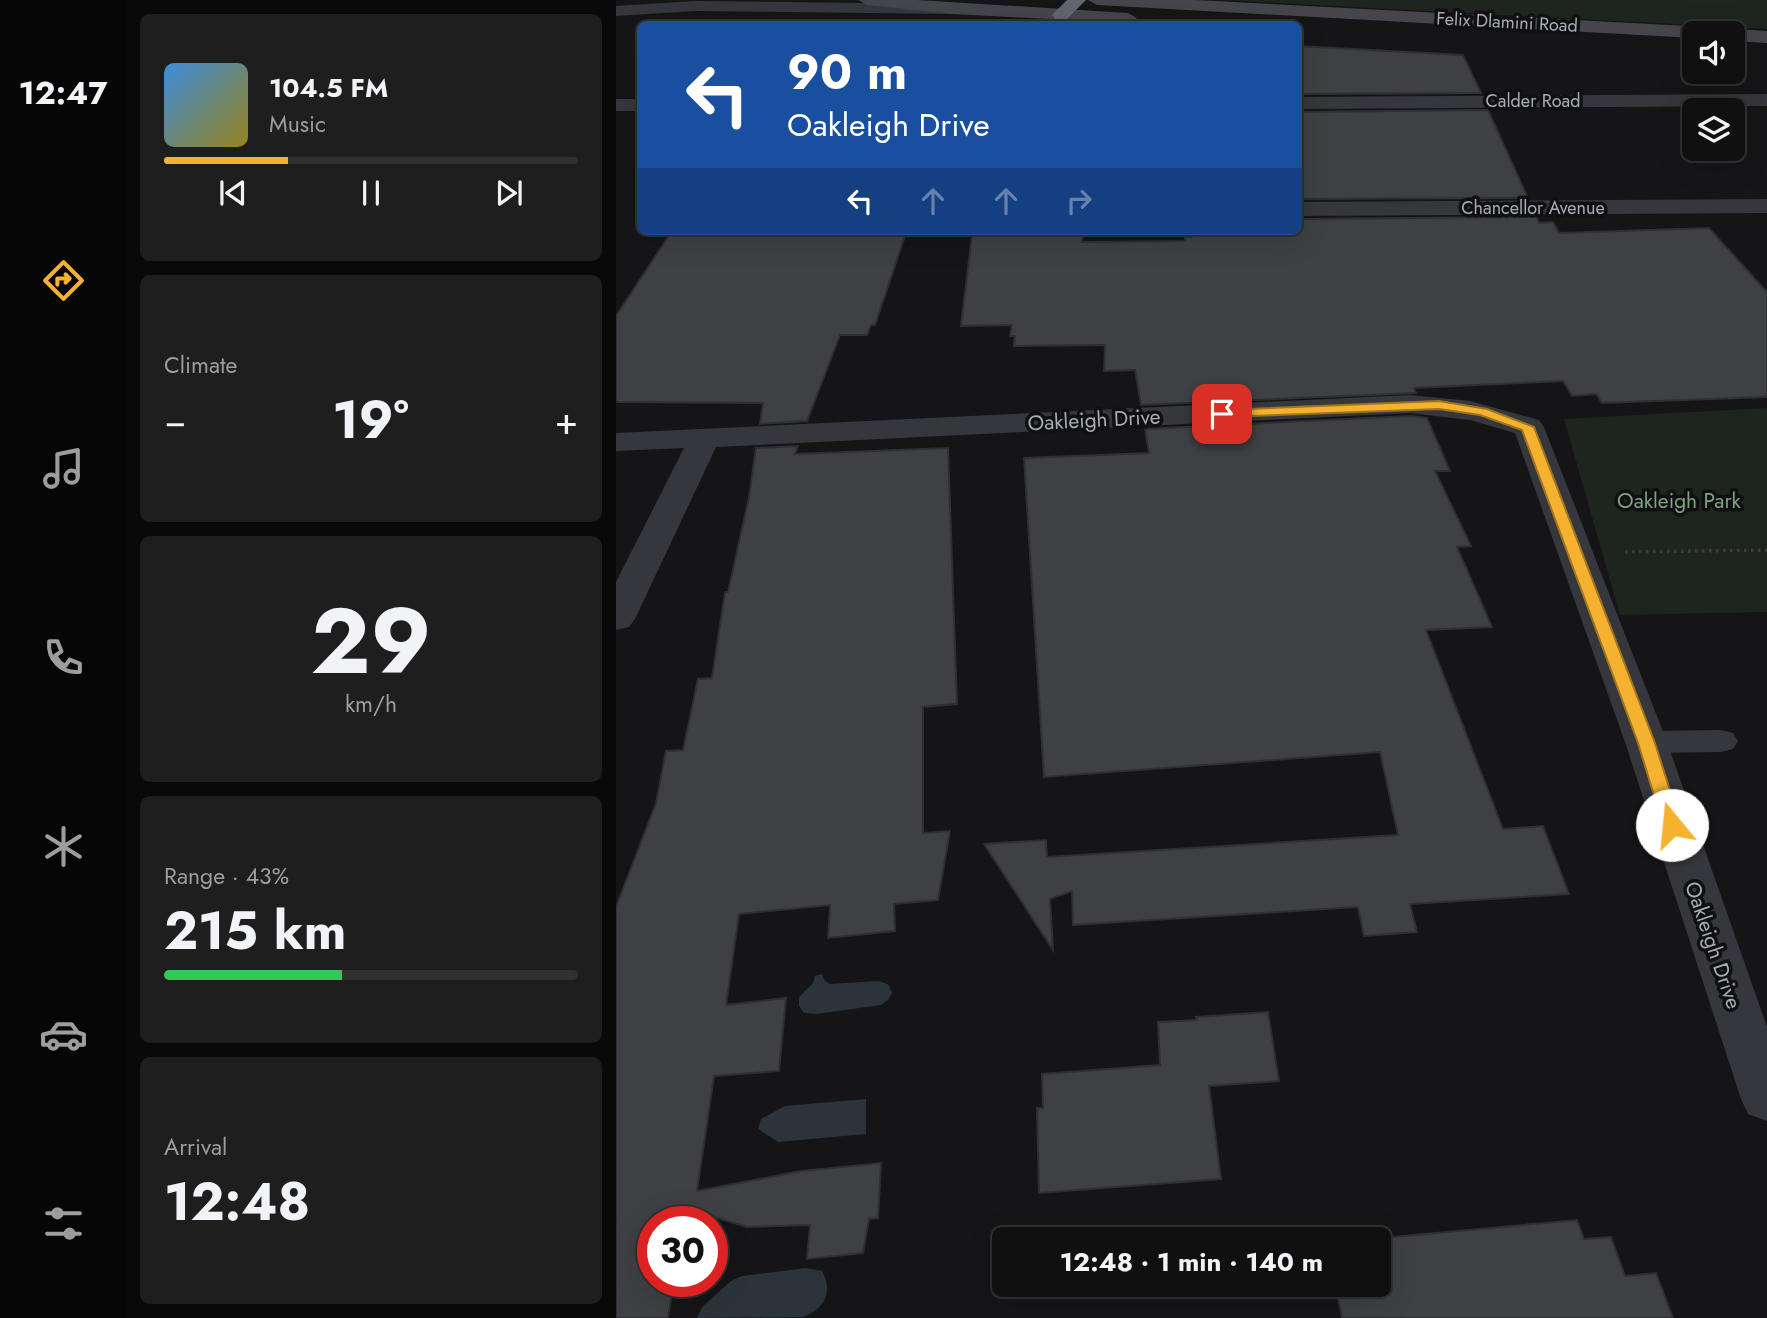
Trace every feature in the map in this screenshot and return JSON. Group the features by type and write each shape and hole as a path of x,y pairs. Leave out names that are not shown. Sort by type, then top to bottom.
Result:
{"highway":[{"path":"1031,14 1046,0"},
{"path":"1061,15 1077,0"}],"main road":[{"name":"Felix Dlamini Road","path":"867,0 1031,14 1682,32"},
{"name":"Felix Dlamini Road","path":"1100,14 1209,21"},
{"name":"Felix Dlamini Road","path":"1302,27 1682,46"},
{"path":"1745,36 1767,37"},
{"path":"1745,50 1767,51"}],"street":[{"path":"616,11 695,6 952,9"},
{"name":"Calder Road","path":"1302,103 1767,100"},
{"path":"616,105 637,105"},
{"name":"Chancellor Avenue","path":"1302,209 1767,206"},
{"name":"Oakleigh Drive","path":"616,442 1439,405 1483,412 1528,427 1646,743 1676,838 1767,1099"},
{"path":"616,619 704,439"}],"lane":[{"path":"1646,743 1721,741"}],"path":[{"path":"1575,551 1767,550"}],"green space":[{"path":"1224,0 1767,0 1767,29 1745,28 1745,21 1682,21 1682,24"},
{"name":"Oakleigh Park","path":"1767,408 1767,612 1620,615 1564,419"}],"shaded area":[{"path":"822,974 830,984 879,981 889,985 892,993 881,1005 816,1014 804,1013 799,1006 799,997 813,983 815,976"},
{"path":"866,1099 866,1134 778,1142 758,1129 761,1119 785,1106"},
{"path":"806,1268 822,1271 827,1293 817,1310 803,1317 697,1318 702,1307 713,1297 728,1297 728,1284 742,1276"}],"building":[{"path":"1302,46 1463,55 1481,93 1302,94"},
{"path":"1488,110 1528,198 1302,199 1302,112"},
{"path":"1537,217 1539,223 1553,222 1559,233 1709,228 1767,292 1767,397 1602,403 1596,394 1572,396 1563,381 1414,388 1416,393 1141,405 1135,370 1104,371 1105,345 1014,346 1015,336 1010,336 1012,325 961,326 972,235 1083,235 1082,242 1185,241 1185,237 1192,235 1302,235 1302,219"},
{"path":"669,235 905,235 875,325 871,325 867,335 840,335 807,421 760,424 763,403 616,402 616,316"},
{"path":"1410,416 1427,418 1450,471 1435,471 1471,546 1457,547 1492,627 1426,630 1503,829 1543,826 1569,894 1410,904 1417,932 1364,936 1358,907 1073,925 1072,891 1050,899 1053,950 984,844 1046,840 1047,857 1398,835 1380,752 1044,777 1024,458 1149,453 1145,429"},
{"path":"798,446 795,454 948,448 957,704 923,707 923,833 950,831 938,900 894,904 895,931 828,938 830,905 739,914 726,1005 786,998 779,1071 714,1076 697,1191 801,1171 881,1163 878,1218 869,1219 863,1253 807,1259 810,1225 747,1227 728,1221 728,1206 637,1206 637,1297 671,1297 668,1318 616,1318 616,907 656,803 666,751 683,750 698,679 712,678 725,592 728,592 749,497 756,448"},
{"path":"1268,1012 1279,1081 1209,1086 1221,1179 1039,1193 1037,1108 1043,1108 1042,1074 1160,1065 1158,1022"},
{"path":"1577,1220 1584,1239 1611,1237 1625,1276 1656,1273 1673,1318 1342,1318 1338,1297 1391,1297 1391,1237"}],"route":[{"path":"1222,414 1410,404 1439,405 1483,412 1528,427 1646,743 1672,825"}]}
